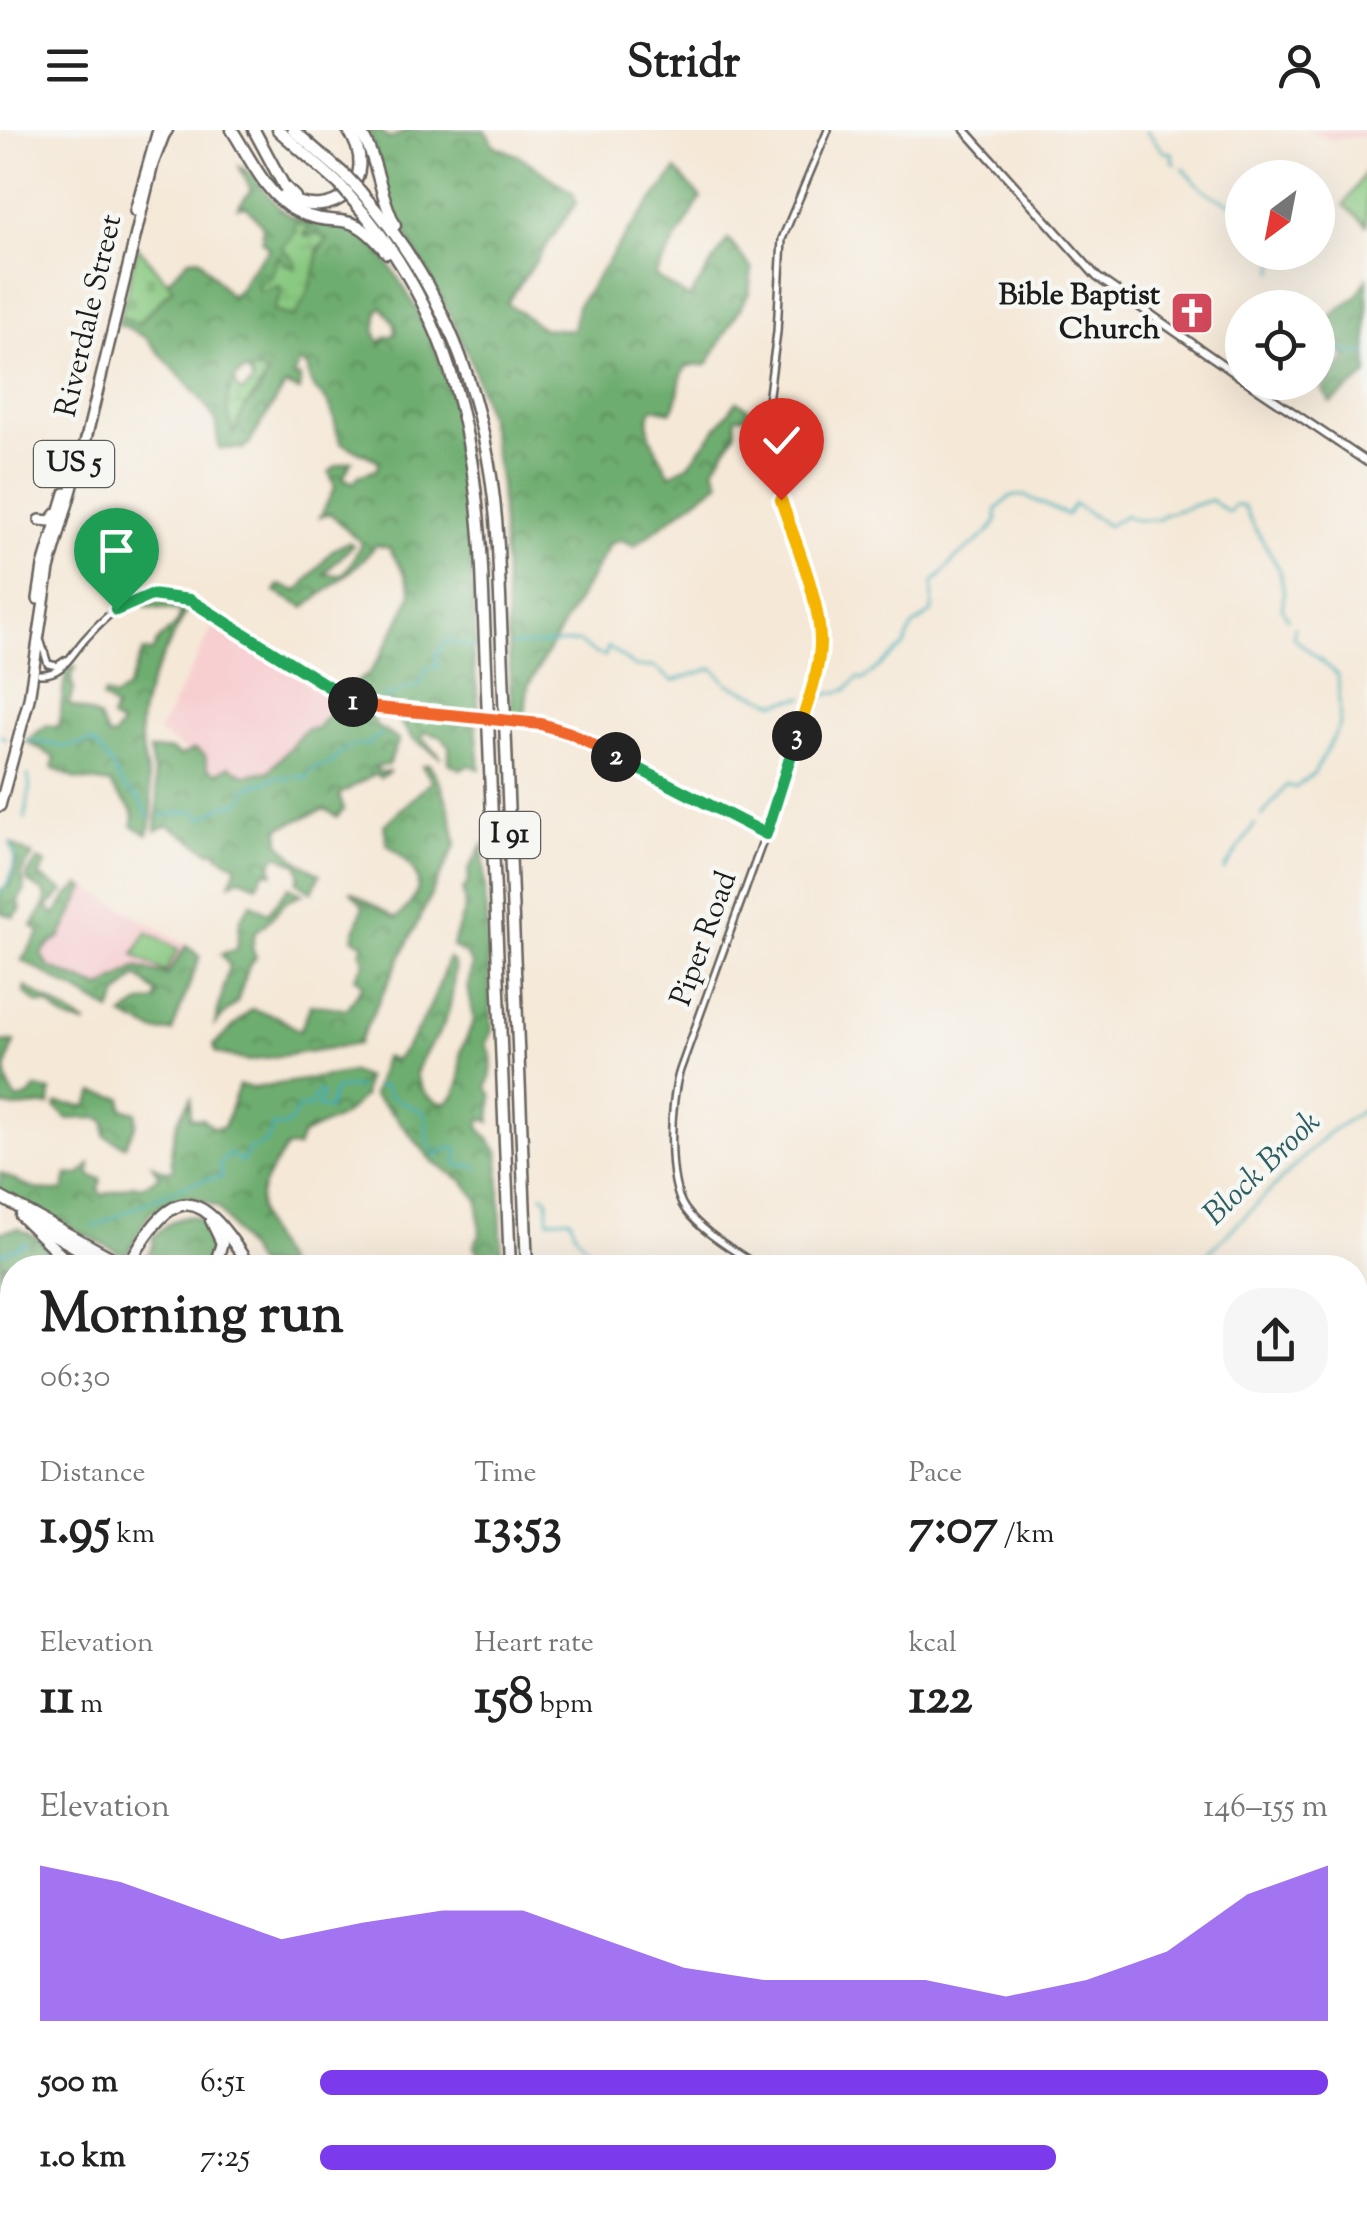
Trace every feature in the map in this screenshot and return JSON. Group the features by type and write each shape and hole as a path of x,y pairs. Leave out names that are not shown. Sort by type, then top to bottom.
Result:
{"highway":[{"path":"232,130 274,193 291,208 311,216 349,221 366,230 428,313"},
{"path":"254,130 287,190 303,202 326,204"},
{"name":"I 91","path":"278,130 343,181"},
{"name":"I 91","path":"292,130 356,195 420,270 451,328 484,429 494,494 525,1255"},
{"path":"256,166 290,200 309,206 342,198 355,184 360,166 359,152 346,130"},
{"path":"359,130 388,211 420,270"},
{"name":"I 91","path":"356,195 428,313 449,361 464,412 478,502 509,1255"},
{"path":"0,1200 61,1255"},
{"path":"0,1200 105,1255"},
{"path":"133,1255 157,1219 170,1209 185,1206 200,1208 216,1218 241,1255"},
{"path":"134,1255 157,1225 170,1214 186,1210 207,1216 218,1230 222,1247 219,1255"},
{"path":"21,1216 103,1255"}],"main road":[{"path":"965,130 1093,273 1225,366"},
{"name":"Riverdale Street","path":"0,792 34,668 42,570 76,457 139,192 164,131"},
{"name":"Riverdale Street","path":"0,806 30,692 49,569 164,131"},
{"path":"1276,400 1367,462"},
{"path":"40,520 50,521 60,506"},
{"path":"41,541 42,570"}],"street":[{"name":"Piper Road","path":"742,1255 684,1207 676,1186 673,1109 677,1079 766,834 815,675 820,642 816,613 770,459 766,407 782,239 828,130"},
{"path":"55,672 93,630 123,605 151,595 176,596 200,604 348,700 378,708 522,722 570,733 766,834"},
{"path":"34,668 44,665 39,633"},
{"path":"43,655 55,672"},
{"path":"50,665 69,658"},
{"path":"34,668 55,672"}],"shaded area":[{"path":"1304,130 1367,130 1367,135 1334,140"},
{"path":"216,621 332,700 265,801 158,733"},
{"path":"79,883 192,948 174,982 138,972 104,1001 38,966 41,932 33,927 42,912 57,920"}],"green space":[{"path":"366,130 381,130 388,139 408,130 485,130 495,146 520,156 573,193 576,203 507,303 542,328 573,330 577,306 676,170 701,198 655,276 689,298 728,239 752,269 749,293 707,365 687,366 671,412 653,408 649,416 652,442 670,475 689,464 737,401 749,409 747,416 736,417 736,432 714,468 720,482 634,546 621,540 610,544 528,686 525,715 512,716 500,484 488,418 472,364 453,322 387,197"},
{"path":"239,166 293,217 349,227 365,236 392,269 429,333 457,419 464,463 476,644 472,650 479,708 476,711 409,708 343,693 372,668 410,596 408,580 389,548 376,545 305,608 275,592 279,585 298,591 333,550 348,542 353,545 324,574 341,575 351,564 361,543 330,513 320,517 335,487 329,472 352,461 343,478 354,483 358,476 376,470 379,461 341,443 331,408 312,385 308,368 300,362 293,377 300,377 300,391 285,386 249,444 242,449 219,448 215,419 202,401 146,338 118,326 120,316 138,324 173,288 167,281 189,259 199,258 230,296 241,288 269,248 262,241 263,226 246,206 238,207 251,190","holes":["309,228 302,234 327,240 317,255 299,308 294,317 273,311 282,291 279,285 260,291 258,285 272,276 277,258 295,270 295,233","382,307 395,326 395,335 385,337 381,343 376,331 378,310","247,371 263,386 243,411 235,431 228,390 239,374"]},
{"path":"1367,170 1367,225 1344,205"},
{"path":"295,222 310,227 303,234 307,237 316,233 328,240 318,248 310,284 294,317 273,311 282,291 279,285 260,292 257,285 272,276 277,257 295,269 295,261 282,248 295,233"},
{"path":"138,247 173,288 137,324 120,316"},
{"path":"1367,278 1367,375 1335,400 1335,372 1347,357 1335,352 1335,313 1357,296"},
{"path":"259,369 268,376 243,411 234,433 227,406 231,387 235,380 237,389 243,392 253,381 249,373"},
{"path":"145,601 180,601 188,608 152,680 142,710 141,739 152,808 148,834 132,826 133,813 111,784 76,779 52,768 55,758 26,741 47,725 59,727 65,675 71,667 76,667 71,677 74,691 68,704 98,717 108,737 114,737 121,725 111,719 115,708 102,698 105,694 114,698 127,689 143,651 152,652 179,617 180,611 145,607"},
{"path":"338,702 370,714 377,727 399,740 388,765 373,767 381,772 390,771 380,778 375,774 339,795 344,810 337,817 325,809 279,828 280,843 297,860 320,874 312,892 297,882 298,865 278,855 271,863 273,873 265,871 257,885 240,878 230,883 237,866 218,855 218,850 210,852 168,825 156,831 158,797 149,750 171,750 180,756 195,749 205,755 208,768 217,773 230,766 245,775 269,771 306,729 317,728"},
{"path":"395,715 476,724 480,769 469,765 460,769 449,763 449,746 442,737 424,732 422,737 442,758 413,739"},
{"path":"429,764 447,802 456,844 358,1044 248,1061 216,1053 214,1045 252,1009 278,1017 300,1031 311,1004 347,1009 363,985 355,977 365,962 360,951 364,944 353,938 363,906 350,891 396,918 414,897 418,888 414,871 387,844 384,825 432,781 422,766"},
{"path":"11,844 33,856 21,873 25,890 18,900 21,909 14,917 0,912 0,890 9,885 16,865"},
{"path":"483,845 492,1031 486,1045 492,1066 487,1087 492,1096 490,1122 482,1118 479,1127 499,1152 502,1255 480,1255 474,1244 480,1235 478,1200 463,1181 434,1163 373,1095 384,1057 395,1060 413,1037 448,958 454,963 449,1008 416,1074 430,1098 446,1103 454,1096 460,1081 461,1051 474,1020 468,987 472,964 452,947 465,908 463,890 469,869"},
{"path":"38,860 46,864 39,876 64,891 48,907 55,915 80,885 85,888 61,937 42,954 49,967 101,988 137,967 167,975 186,946 200,956 172,1032 154,1031 123,1016 141,1003 156,1001 157,993 137,976 119,994 111,1011 22,960 40,932 32,926 46,903 45,893 27,881"},
{"path":"289,887 304,894 289,900 255,932 252,948 256,957 237,1002 215,1024 229,965 221,954 237,949 240,920 251,903 268,913"},
{"path":"147,932 178,949 165,972 134,955"},
{"path":"26,987 87,1024 70,1021 50,1005 37,1003 24,992"},
{"path":"0,1042 15,1042 6,1072 18,1100 30,1096 36,1088 51,1091 50,1105 0,1105"},
{"path":"352,1072 366,1078 363,1097 343,1116 302,1135 297,1148 287,1147 265,1182 259,1207 280,1255 250,1255 219,1208 196,1198 174,1200 149,1213 124,1255 0,1191 0,1172 30,1187 55,1191 64,1190 67,1174 80,1175 90,1164 90,1176 101,1179 102,1195 133,1185 141,1187 159,1176 152,1165 173,1170 174,1132 191,1098 190,1118 203,1119 213,1128 224,1127 239,1085 254,1088"},
{"path":"94,1092 122,1098 122,1108 136,1112 136,1124 125,1146 105,1136 105,1122 99,1118 67,1119 55,1107 57,1103 87,1106"},
{"path":"191,1216 211,1230 214,1255 148,1255 154,1244 152,1238 179,1219"},
{"path":"18,1228 43,1241 51,1255 0,1255 0,1232"}],"waterway":[{"path":"1146,130 1164,152 1173,153 1172,161 1176,164"},
{"path":"1183,168 1207,191 1225,200"},
{"path":"1335,348 1367,352"},
{"path":"812,698 846,690 904,646 912,627 932,612 933,582 988,532 997,521 996,510 1011,496 1025,496 1067,515 1074,504 1108,526 1125,515 1135,520 1158,520 1211,500 1229,513 1234,505 1244,507 1278,568 1284,594 1282,608 1288,619"},
{"path":"1262,816 1287,785 1295,788 1314,773 1340,725 1338,675 1293,637 1295,627"},
{"path":"383,698 420,684 427,668 438,667 436,654 447,641 476,649"},
{"path":"511,646 578,642 605,656 608,647 635,667 654,667 673,681 713,668 728,684 776,703 804,697"},
{"path":"161,816 194,811 203,818 226,804 235,805 243,800 246,788 283,776 287,780 297,775 306,779 312,769 333,762 347,748 367,745 381,734"},
{"path":"0,735 6,739"},
{"path":"27,739 63,747 91,742 124,786 139,798 149,817"},
{"path":"25,819 28,775"},
{"path":"1224,870 1255,824"},
{"path":"0,893 13,869 10,843"},
{"path":"377,1087 384,1086 390,1096 425,1113 428,1141 436,1156 448,1148 458,1149 456,1164 479,1169"},
{"path":"93,1227 179,1188 222,1178 220,1164 230,1154 242,1162 250,1149 266,1142 272,1126 289,1124 300,1106 308,1108 318,1091 323,1094 317,1107 328,1109 335,1089 359,1087"},
{"name":"Block Brook","path":"1206,1255 1327,1134 1367,1107"},
{"path":"542,1194 548,1199 548,1220 570,1218 576,1234 593,1255"},
{"path":"0,1254 26,1243"}],"place":[{"name":"Bible Baptist Church","path":"1192,313"}],"route":[{"path":"116,610 151,595 186,598 330,691 360,705 552,727 766,834 813,683 820,648 816,613 781,500"}]}
